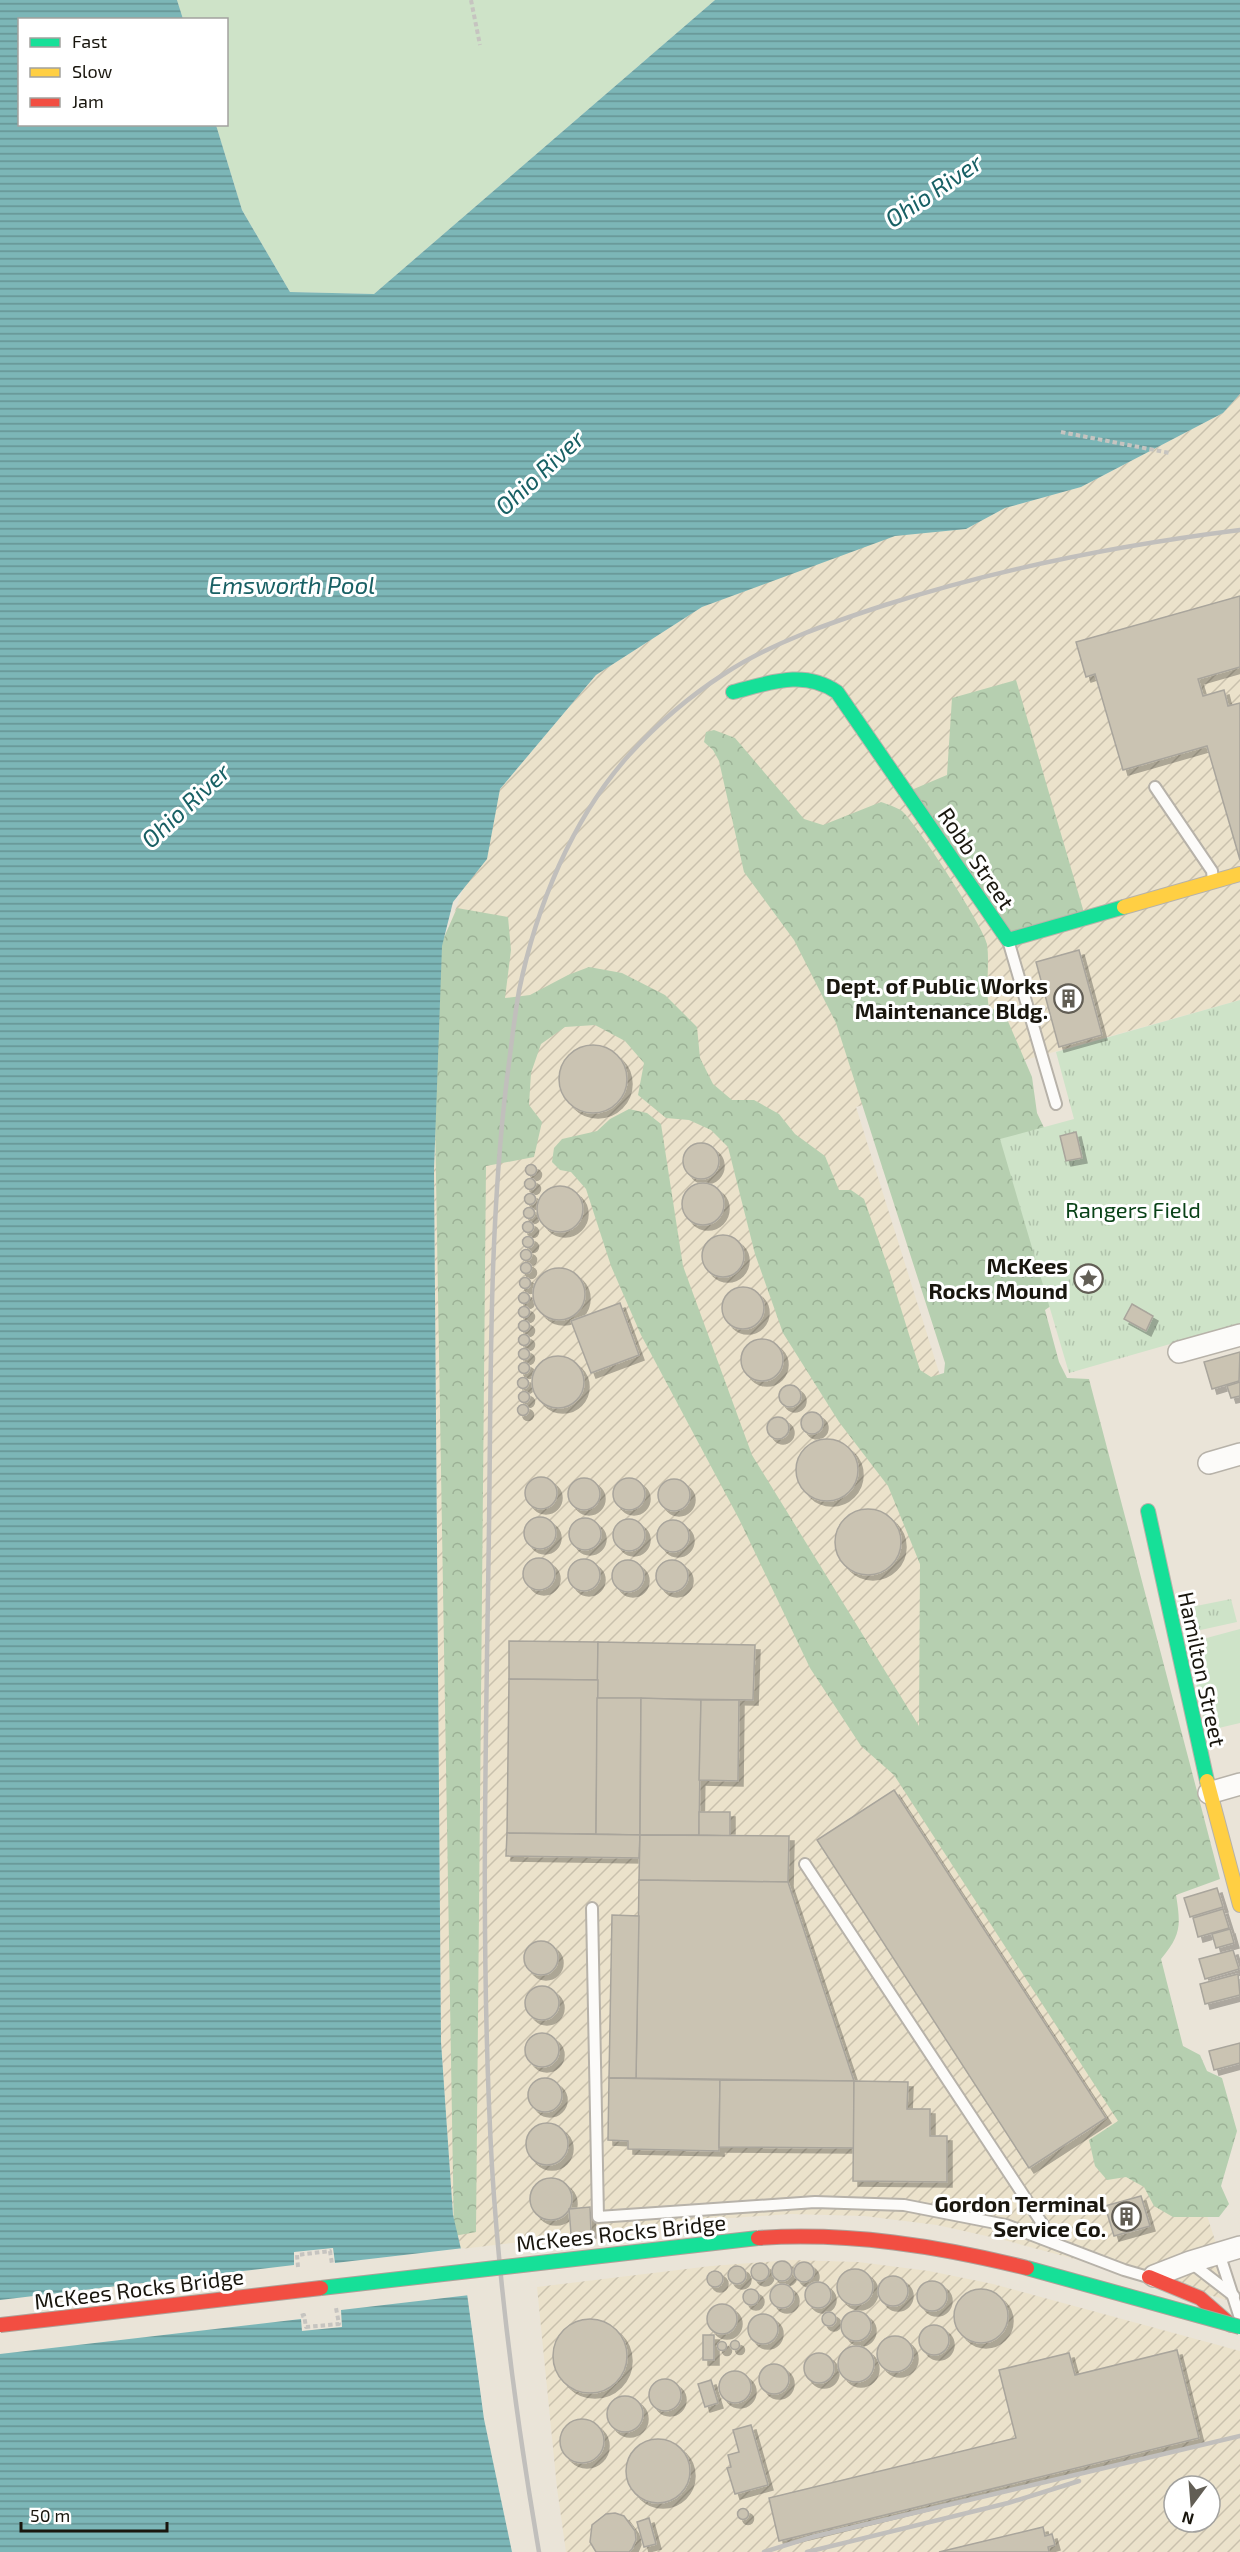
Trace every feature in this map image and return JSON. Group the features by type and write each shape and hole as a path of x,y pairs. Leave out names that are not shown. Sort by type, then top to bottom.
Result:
{"main road":[{"name":"Robb Street","path":"733,692 795,678 829,684 837,692 1008,940 1240,874"},
{"name":"Hamilton Street","path":"1148,1511 1209,1793 1240,1905"},
{"name":"McKees Rocks Bridge","path":"0,2325 713,2242 790,2236 861,2238 933,2247 997,2261 1240,2327"},
{"path":"1152,2276 1200,2298 1240,2333"}],"street":[{"path":"1179,1352 1240,1335"},
{"path":"1209,1463 1240,1454"},
{"path":"1209,1793 1240,1784"},
{"path":"1152,2276 1240,2247"}],"lane":[{"path":"1155,786 1212,871 1214,882"},
{"path":"1008,940 1056,1104"},
{"path":"805,1864 1056,2243"},
{"path":"592,1908 598,2217 815,2202 904,2205 1006,2225 1124,2270 1152,2276"},
{"path":"1220,2253 1240,2318"},
{"path":"1190,2262 1234,2296"}],"path":[{"path":"471,0 480,45"},
{"path":"1061,432 1170,453"},
{"path":"293,2317 304,2315 306,2327 339,2324 336,2307 348,2306"}],"shaded area":[{"path":"1240,394 1240,1000 856,1107 1083,1833 1235,2302 1000,2239 937,2225 864,2216 790,2214 716,2219 461,2249 453,2215 441,2042 434,1170 442,946 500,789 596,675 702,607 895,535 966,529 1005,508 1081,487 1223,413"},
{"path":"791,2260 858,2262 929,2271 993,2284 1240,2351 1240,2552 566,2552 557,2488 537,2287 711,2266"}],"green space":[{"path":"177,0 715,0 374,294 290,292 242,210 216,126 228,126 228,18 183,18"},
{"path":"1016,680 1085,916 1009,937 909,791 947,775 952,698"},
{"path":"714,730 735,738 804,819 823,825 881,802 902,811 921,834 949,876 987,944 989,1008 1004,1012 1032,1077 1037,1113 1057,1155 1058,1301 1045,1310 1059,1362 1067,1378 1089,1379 1220,1879 1176,1895 1179,1915 1178,1930 1161,1959 1183,2046 1200,2055 1207,2071 1222,2078 1237,2131 1221,2186 1229,2204 1219,2217 1173,2217 1154,2206 1144,2187 1126,2177 1107,2180 1095,2166 1089,2140 1118,2121 894,1775 861,1746 810,1668 739,1519 641,1335 611,1266 586,1189 571,1172 560,1170 552,1162 554,1148 562,1139 597,1131 610,1119 629,1109 647,1113 661,1124 683,1266 752,1455 919,1726 920,1564 888,1486 839,1422 783,1333 755,1254 728,1147 711,1130 689,1120 666,1118 638,1095 644,1063 625,1041 595,1025 565,1027 541,1044 531,1073 529,1105 542,1122 534,1157 486,1166 476,2232 454,2236 433,1000 438,951 457,908 508,917 511,950 505,998 530,995 589,967 622,973 665,995 697,1027 700,1058 713,1084 732,1100 754,1100 779,1114 795,1134 825,1156 839,1190 851,1190 864,1199 920,1370 931,1377 944,1373 945,1363 836,1023 794,940 744,872 719,761 713,750 704,742 706,732"},
{"name":"Rangers Field","path":"1240,1000 1240,1324 1069,1373 1000,1139 1074,1119 1056,1052"},
{"path":"1231,1599 1237,1622 1196,1631 1191,1607"},
{"path":"1240,1629 1240,1723 1206,1731 1188,1643"}],"water":[{"name":"Emsworth Pool","path":"0,0 177,0 183,18 18,18 18,126 216,126 242,210 290,292 374,294 715,0 1240,0 1240,394 1223,413 1081,487 1005,508 966,529 895,536 702,607 596,675 500,789 487,859 453,902 442,946 434,1170 441,2042 453,2215 461,2249 484,2419 512,2552 0,2552"}],"pier":[{"path":"333,2248 335,2263 464,2248 470,2295 341,2310 342,2327 302,2331 301,2319 0,2354 0,2300 294,2265 294,2252"}],"building":[{"path":"1240,596 1240,667 1198,679 1203,696 1224,690 1228,706 1240,703 1240,860 1207,746 1123,770 1095,674 1086,677 1076,642"},
{"name":"Dept. of Public Works Maintenance Bldg.","path":"1079,950 1102,1035 1059,1047 1036,962"},
{"path":"586,1045 600,1045 612,1050 622,1060 627,1079 622,1098 612,1108 600,1113 586,1113 574,1108 564,1098 559,1086 559,1072 564,1060 574,1050"},
{"path":"1076,1132 1082,1158 1066,1161 1060,1136"},
{"path":"701,1143 714,1148 719,1161 714,1174 701,1179 688,1174 683,1161 688,1148"},
{"path":"531,1165 535,1166 535,1174 531,1175 527,1174 526,1170 527,1166"},
{"path":"530,1179 534,1180 534,1188 530,1189 526,1188 525,1184 526,1180"},
{"path":"703,1183 711,1184 718,1189 723,1196 723,1212 718,1219 711,1224 703,1225 695,1224 688,1219 683,1212 682,1204 683,1196 688,1189 695,1184"},
{"path":"560,1186 576,1193 583,1209 576,1225 560,1232 544,1225 537,1209 544,1193"},
{"path":"530,1194 534,1195 534,1203 530,1204 526,1203 525,1199 526,1195"},
{"path":"529,1208 533,1209 533,1217 529,1218 525,1217 524,1213 525,1209"},
{"path":"528,1222 532,1223 532,1231 528,1232 524,1231 523,1227 524,1223"},
{"path":"723,1235 731,1236 738,1241 743,1248 743,1264 738,1271 731,1276 723,1277 715,1276 708,1271 703,1264 702,1256 703,1248 708,1241 715,1236"},
{"path":"528,1237 532,1238 532,1246 528,1247 524,1246 523,1242 524,1238"},
{"path":"526,1250 530,1251 530,1259 526,1260 522,1259 521,1255 522,1251"},
{"path":"526,1263 530,1264 530,1272 526,1273 522,1272 521,1268 522,1264"},
{"path":"554,1268 564,1268 578,1275 585,1294 578,1313 564,1320 554,1320 544,1316 537,1309 533,1299 533,1289 537,1279 544,1272"},
{"path":"525,1278 529,1279 529,1287 525,1288 521,1287 520,1283 521,1279"},
{"path":"743,1287 751,1288 758,1293 763,1300 763,1316 758,1323 751,1328 743,1329 735,1328 728,1323 723,1316 722,1308 723,1300 728,1293 735,1288"},
{"path":"524,1293 528,1294 528,1302 524,1303 520,1302 519,1298 520,1294"},
{"path":"620,1303 639,1355 591,1373 571,1321"},
{"path":"1132,1304 1153,1316 1146,1331 1124,1319"},
{"path":"524,1307 528,1308 528,1316 524,1317 520,1316 519,1312 520,1308"},
{"path":"524,1321 528,1322 528,1330 524,1331 520,1330 519,1326 520,1322"},
{"path":"524,1335 528,1336 528,1344 524,1345 520,1344 519,1340 520,1336"},
{"path":"762,1339 770,1340 777,1345 782,1352 782,1368 777,1375 770,1380 762,1381 754,1380 747,1375 742,1368 741,1360 742,1352 747,1345 754,1340"},
{"path":"524,1349 528,1350 528,1358 524,1359 520,1358 519,1354 520,1350"},
{"path":"1240,1352 1239,1381 1212,1389 1204,1362"},
{"path":"553,1356 563,1356 577,1363 584,1382 577,1401 563,1408 553,1408 543,1404 536,1397 532,1387 532,1377 536,1367 543,1360"},
{"path":"524,1363 528,1364 528,1372 524,1373 520,1372 519,1368 520,1364"},
{"path":"523,1378 527,1379 527,1387 523,1388 519,1387 518,1383 519,1379"},
{"path":"1240,1382 1240,1396 1231,1398 1227,1386"},
{"path":"790,1385 798,1388 801,1396 798,1404 790,1407 782,1404 779,1396 782,1388"},
{"path":"524,1392 528,1393 528,1401 524,1402 520,1401 519,1397 520,1393"},
{"path":"523,1405 527,1406 527,1414 523,1415 519,1414 518,1410 519,1406"},
{"path":"812,1412 820,1415 823,1423 820,1431 812,1434 804,1431 801,1423 804,1415"},
{"path":"778,1417 786,1420 789,1428 786,1436 778,1439 770,1436 767,1428 770,1420"},
{"path":"827,1439 839,1441 849,1448 856,1458 858,1470 856,1482 849,1492 839,1499 827,1501 815,1499 805,1492 798,1482 796,1470 798,1458 805,1448 815,1441"},
{"path":"541,1477 552,1482 557,1493 552,1504 541,1509 530,1504 525,1493 530,1482"},
{"path":"584,1478 595,1483 600,1494 595,1505 584,1510 573,1505 568,1494 573,1483"},
{"path":"629,1478 640,1483 645,1494 640,1505 629,1510 618,1505 613,1494 618,1483"},
{"path":"674,1479 685,1484 690,1495 685,1506 674,1511 663,1506 658,1495 663,1484"},
{"path":"862,1509 874,1509 886,1514 896,1524 901,1542 899,1555 886,1570 874,1575 862,1575 850,1570 840,1560 835,1548 835,1536 840,1524 850,1514"},
{"path":"540,1517 551,1522 556,1533 551,1544 540,1549 529,1544 524,1533 529,1522"},
{"path":"585,1518 596,1523 601,1534 596,1545 585,1550 574,1545 569,1534 574,1523"},
{"path":"629,1519 640,1524 645,1535 640,1546 629,1551 618,1546 613,1535 618,1524"},
{"path":"673,1520 684,1525 689,1536 684,1547 673,1552 662,1547 657,1536 662,1525"},
{"path":"539,1558 550,1563 555,1574 550,1585 539,1590 528,1585 523,1574 528,1563"},
{"path":"584,1559 595,1564 600,1575 595,1586 584,1591 573,1586 568,1575 573,1564"},
{"path":"628,1560 639,1565 644,1576 639,1587 628,1592 617,1587 612,1576 617,1565"},
{"path":"672,1560 683,1565 688,1576 683,1587 672,1592 661,1587 656,1576 661,1565"},
{"path":"509,1641 598,1642 598,1680 509,1679"},
{"path":"598,1642 755,1645 753,1700 597,1698"},
{"path":"509,1679 598,1680 596,1834 507,1833"},
{"path":"597,1698 641,1698 640,1835 596,1834"},
{"path":"641,1698 701,1700 699,1835 640,1835"},
{"path":"701,1700 739,1700 738,1781 699,1780"},
{"path":"894,1790 1106,2118 1029,2168 817,1840"},
{"path":"699,1812 730,1812 730,1836 699,1835"},
{"path":"507,1833 640,1835 639,1858 506,1856"},
{"path":"640,1835 789,1836 788,1882 639,1880"},
{"path":"639,1880 788,1882 854,2081 636,2078"},
{"path":"1217,1888 1223,1907 1190,1917 1184,1898"},
{"path":"1223,1909 1229,1928 1198,1937 1193,1918"},
{"path":"612,1915 639,1916 636,2078 609,2078"},
{"path":"1230,1929 1234,1943 1216,1948 1212,1934"},
{"path":"541,1941 553,1946 558,1958 553,1970 541,1975 529,1970 524,1958 529,1946"},
{"path":"1233,1950 1239,1969 1205,1979 1199,1959"},
{"path":"1238,1974 1240,1995 1205,2004 1200,1984"},
{"path":"542,1986 554,1991 559,2003 554,2015 542,2020 530,2015 525,2003 530,1991"},
{"path":"542,2033 554,2038 559,2050 554,2062 542,2067 530,2062 525,2050 530,2038"},
{"path":"1240,2043 1240,2063 1214,2070 1209,2051"},
{"path":"545,2078 557,2083 562,2095 557,2107 545,2112 533,2107 528,2095 533,2083"},
{"path":"609,2078 720,2080 719,2151 628,2149 628,2141 608,2140"},
{"path":"720,2080 854,2081 854,2148 719,2147"},
{"path":"854,2081 908,2082 907,2109 930,2109 930,2136 947,2136 947,2182 853,2181"},
{"path":"547,2123 562,2129 568,2144 562,2159 547,2165 532,2159 526,2144 532,2129"},
{"path":"551,2178 566,2184 572,2199 566,2214 551,2220 536,2214 530,2199 536,2184"},
{"name":"Gordon Terminal Service Co.","path":"1141,2196 1150,2226 1114,2236 1105,2206"},
{"path":"590,2207 591,2233 571,2234 569,2209"},
{"path":"782,2261 789,2264 792,2271 789,2278 782,2281 775,2278 772,2271 775,2264"},
{"path":"804,2262 811,2265 814,2272 811,2279 804,2282 797,2279 794,2272 797,2265"},
{"path":"760,2263 766,2266 769,2272 766,2278 760,2281 754,2278 751,2272 754,2266"},
{"path":"737,2266 743,2269 746,2275 743,2281 737,2284 731,2281 728,2275 731,2269"},
{"path":"855,2269 868,2274 873,2287 868,2300 855,2305 842,2300 837,2287 842,2274"},
{"path":"712,2271 718,2271 723,2279 721,2285 712,2287 707,2282 707,2276"},
{"path":"893,2276 904,2280 908,2291 904,2302 893,2306 882,2302 878,2291 882,2280"},
{"path":"932,2281 943,2285 947,2296 943,2307 932,2311 921,2307 917,2296 921,2285"},
{"path":"818,2282 827,2286 831,2295 827,2304 818,2308 809,2304 805,2295 809,2286"},
{"path":"782,2284 791,2287 794,2296 791,2305 782,2308 773,2305 770,2296 773,2287"},
{"path":"748,2289 754,2289 759,2297 757,2303 748,2305 743,2300 743,2294"},
{"path":"981,2289 991,2291 1000,2297 1006,2306 1008,2316 1006,2326 1000,2335 991,2341 981,2343 971,2341 962,2335 956,2326 954,2316 956,2306 962,2297 971,2291"},
{"path":"722,2304 733,2308 737,2319 733,2330 722,2334 711,2330 707,2319 711,2308"},
{"path":"856,2311 867,2315 871,2326 867,2337 856,2341 845,2337 841,2326 845,2315"},
{"path":"829,2312 834,2314 836,2319 834,2324 829,2326 824,2324 822,2319 824,2314"},
{"path":"763,2314 774,2318 778,2329 774,2340 763,2344 752,2340 748,2329 752,2318"},
{"path":"590,2319 611,2325 621,2335 627,2356 621,2377 611,2387 590,2393 569,2387 559,2377 553,2356 559,2335 569,2325"},
{"path":"934,2325 945,2329 949,2340 945,2351 934,2355 923,2351 919,2340 923,2329"},
{"path":"703,2335 714,2335 714,2360 703,2360"},
{"path":"895,2336 908,2341 913,2354 908,2367 895,2372 882,2367 877,2354 882,2341"},
{"path":"735,2340 740,2345 735,2350 730,2345"},
{"path":"722,2341 727,2346 722,2351 717,2346"},
{"path":"856,2346 869,2351 874,2364 869,2377 856,2382 843,2377 838,2364 843,2351"},
{"path":"1177,2350 1199,2438 779,2541 769,2498 1016,2438 999,2370 1069,2353 1075,2375"},
{"path":"819,2353 830,2357 834,2368 830,2379 819,2383 808,2379 804,2368 808,2357"},
{"path":"774,2364 785,2368 789,2379 785,2390 774,2394 763,2390 759,2379 763,2368"},
{"path":"735,2371 747,2375 751,2387 747,2399 735,2403 723,2399 719,2387 723,2375"},
{"path":"665,2379 676,2384 681,2395 676,2406 665,2411 654,2406 649,2395 654,2384"},
{"path":"711,2380 718,2403 705,2407 698,2384"},
{"path":"625,2396 637,2402 643,2414 637,2426 625,2432 613,2426 607,2414 613,2402"},
{"path":"582,2419 597,2426 604,2441 597,2456 582,2463 567,2456 560,2441 567,2426"},
{"path":"751,2425 768,2485 735,2494 727,2468 731,2467 728,2455 739,2452 733,2430"},
{"path":"658,2439 676,2445 684,2453 690,2471 684,2489 676,2497 658,2503 640,2497 632,2489 626,2471 632,2453 640,2445"},
{"path":"743,2509 747,2510 747,2518 743,2519 739,2518 738,2514 739,2510"},
{"path":"615,2513 624,2516 635,2531 636,2540 632,2549 629,2552 596,2552 590,2542 592,2525 606,2514"},
{"path":"649,2518 656,2544 644,2547 637,2522"},
{"path":"1043,2527 1045,2536 1052,2534 1055,2545 1048,2547 1049,2552 939,2552"}],"railway":[{"path":"539,2552 510,2360 495,2215 486,2007 485,1768 491,1359 497,1190 507,1078 519,991 526,959 546,896 559,865 590,807 629,755 686,701 762,652 823,626 885,605 973,580 1061,559 1240,530"},
{"path":"764,2552 812,2537 1240,2436"},
{"path":"807,2552 1008,2503 1079,2481"}],"traffic: fast":[{"path":"733,692 786,680 812,681 837,692 1008,940 1124,907"},
{"path":"1148,1511 1207,1781"},
{"path":"321,2288 758,2238"},
{"path":"1027,2268 1240,2327"}],"traffic: slow":[{"path":"1124,907 1240,874"},
{"path":"1207,1781 1240,1905"}],"traffic: jam":[{"path":"758,2238 826,2237 894,2242 960,2253 1027,2268"},
{"path":"1149,2277 1200,2298 1231,2325"},
{"path":"0,2325 321,2288"}],"place":[{"name":"Dept. of Public Works Maintenance Bldg.","path":"1069,998"},
{"name":"McKees Rocks Mound","path":"1089,1278"},
{"name":"Gordon Terminal Service Co.","path":"1127,2216"}],"water label":[{"name":"Ohio River","path":"933,190"},
{"name":"Ohio River","path":"539,472"},
{"name":"Ohio River","path":"185,805"}]}
